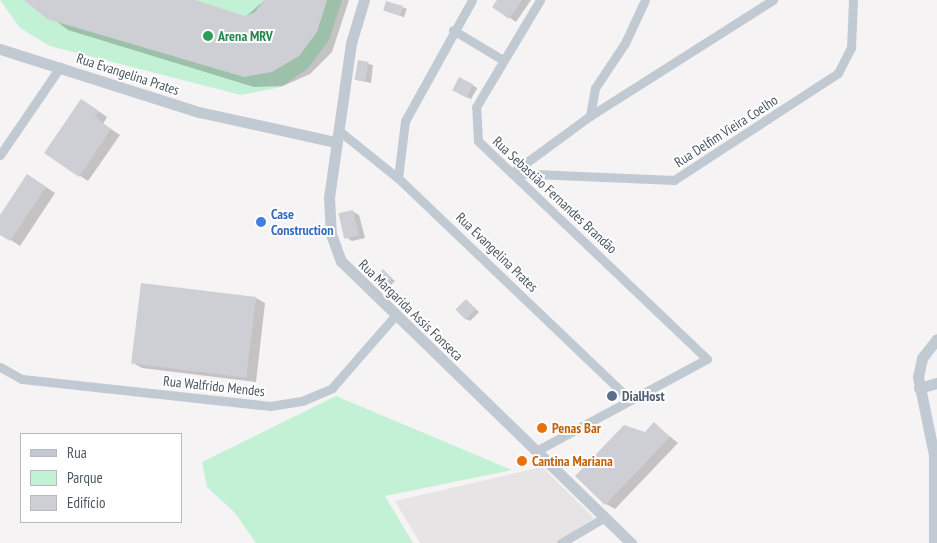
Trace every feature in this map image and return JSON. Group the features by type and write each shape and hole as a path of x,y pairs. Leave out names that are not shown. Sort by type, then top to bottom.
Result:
{"street":[{"name":"Rua Margarida Assis Fonseca","path":"364,0 351,42 328,204 334,243 354,278 631,543"},
{"path":"398,178 405,121 453,30 472,0"},
{"name":"Rua Sebastião Fernandes Brandão","path":"540,0 484,88 474,118 478,141 707,359 630,400"},
{"path":"590,116 595,88 625,44 645,0"},
{"path":"512,173 590,116 774,0"},
{"name":"Rua Delfim Vieira Coelho","path":"512,173 674,180 832,78 848,59 853,0"},
{"path":"453,30 503,60"},
{"name":"Rua Evangelina Prates","path":"0,49 198,112 336,142"},
{"path":"0,155 60,68"},
{"name":"Rua Evangelina Prates","path":"338,130 398,178 630,400"},
{"name":"Rua Walfrido Mendes","path":"0,366 22,379 270,406 302,401 332,388 394,317"},
{"path":"934,543 934,455 919,388 922,358 937,338"},
{"path":"919,388 937,383"},
{"path":"536,451 630,400"},
{"path":"562,543 605,517"}],"shaded area":[{"path":"542,467 594,518 556,543 420,543 395,501"}],"green space":[{"name":"Arena MRV","path":"0,0 342,0 329,40 308,68 281,87 241,95 50,46 20,28"},
{"path":"336,396 512,470 385,496 413,543 256,543 235,513 207,487 202,462"}],"building":[{"name":"Arena MRV","path":"24,0 195,0 245,16 255,12 264,0 327,0 317,32 299,56 272,72 244,77 47,19"},
{"path":"497,0 522,0 509,19 492,7"},
{"path":"386,1 403,6 401,16 383,11"},
{"path":"358,60 369,62 365,82 355,80"},
{"path":"459,77 473,84 466,98 452,90"},
{"path":"81,99 99,111 95,117 111,129 79,177 44,153"},
{"path":"27,174 46,187 10,241 0,235 0,215"},
{"path":"353,210 359,235 344,239 338,213"},
{"path":"383,269 392,278 381,290 372,280"},
{"path":"141,283 256,297 246,378 131,363"},
{"path":"466,299 476,309 465,320 455,310"},
{"path":"654,422 670,437 605,505 575,476 624,425 645,432"}],"place":[{"name":"Arena MRV","path":"208,36"},
{"name":"Case Construction","path":"261,222"},
{"name":"DialHost","path":"612,396"},
{"name":"Penas Bar","path":"542,428"},
{"name":"Cantina Mariana","path":"522,461"}]}
